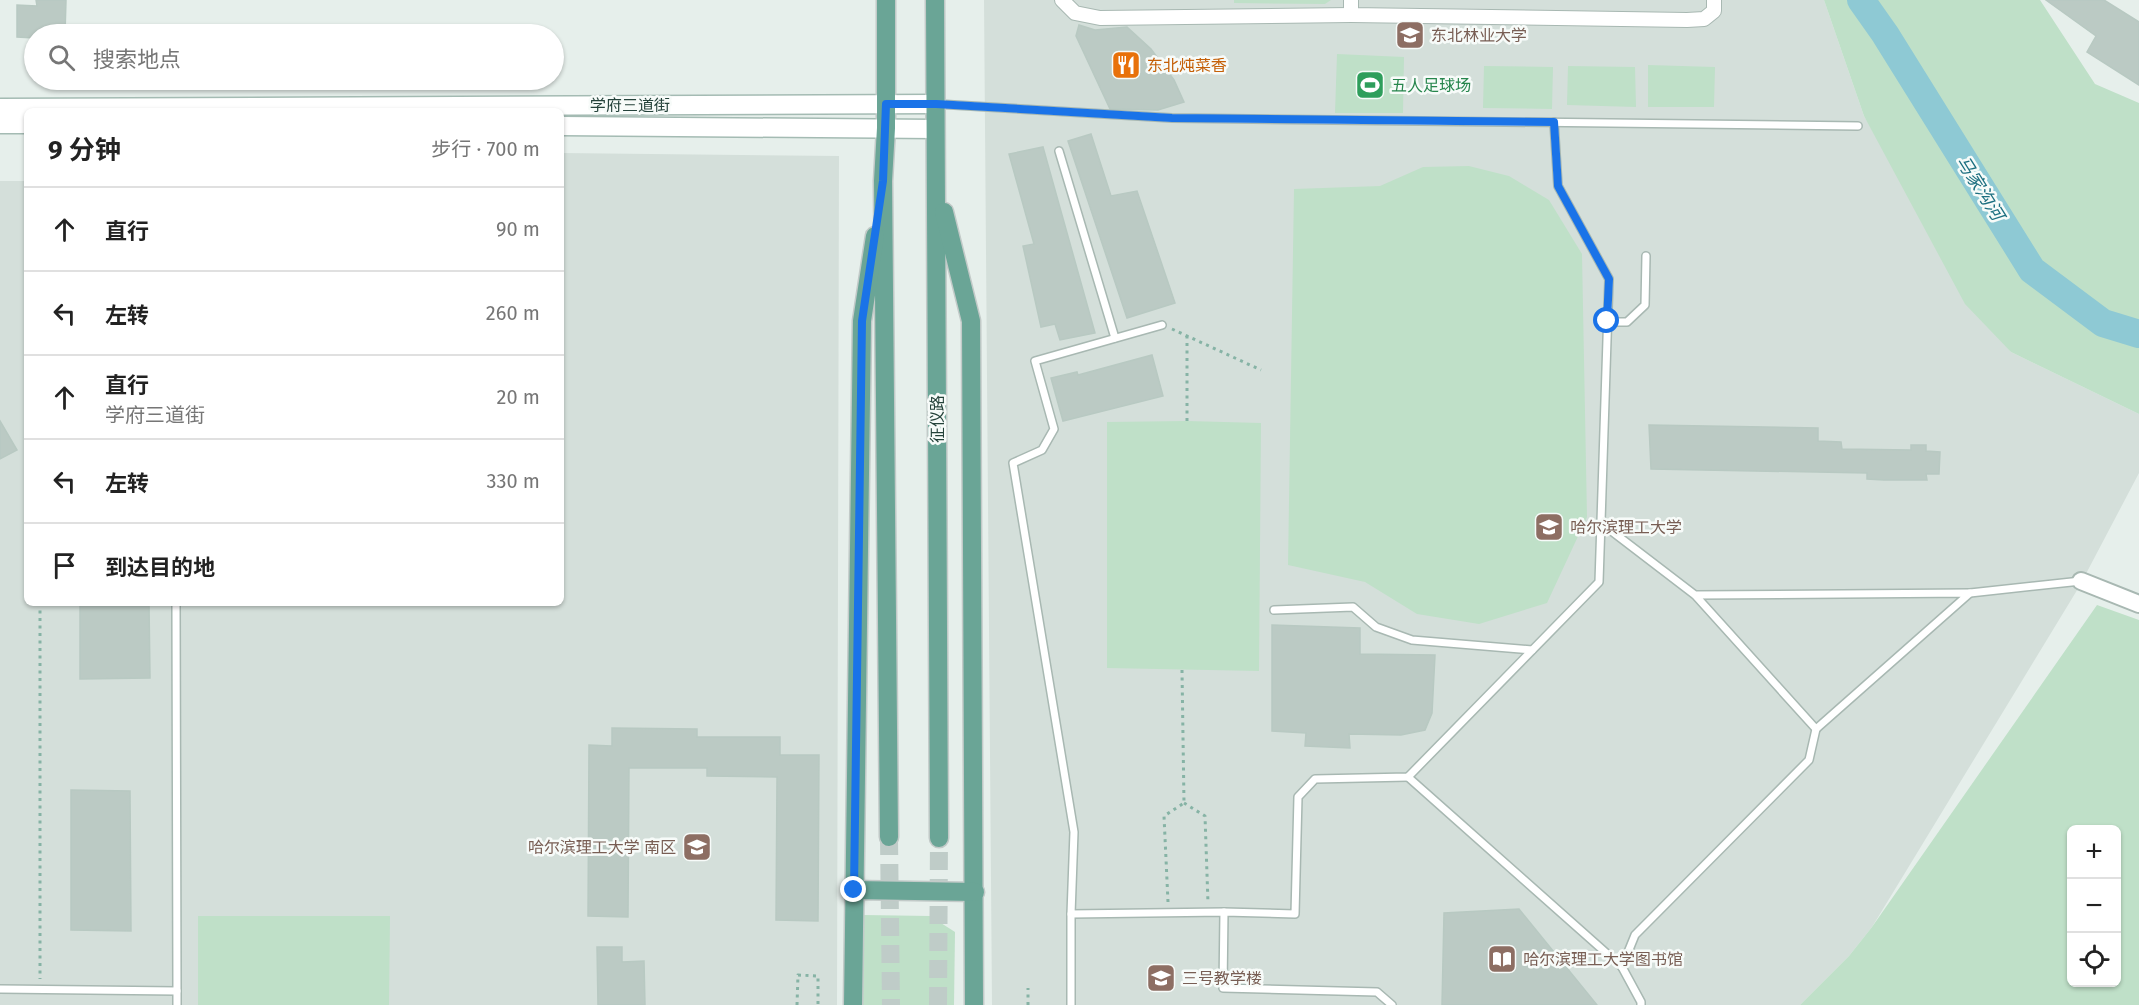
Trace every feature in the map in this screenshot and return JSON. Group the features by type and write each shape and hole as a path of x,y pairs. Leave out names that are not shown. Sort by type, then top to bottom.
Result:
{"main road":[{"path":"886,0 886,128 883,181 889,837"},
{"name":"征仪路","path":"935,0 939,838"},
{"name":"学府三道街","path":"0,108 936,104"},
{"path":"0,124 24,124"},
{"name":"学府三道街","path":"564,126 935,129"},
{"path":"853,1005 862,321 883,181"},
{"path":"937,181 971,321 974,1005"},
{"path":"854,890 975,892"}],"street":[{"path":"1062,0 1075,13 1100,18 1351,15 1687,20 1704,19 1714,11 1714,0"},
{"path":"1351,0 1351,15"},
{"path":"2081,581 2139,604"}],"lane":[{"path":"936,104 1172,118 1858,126"},
{"path":"1408,777 1599,582 1609,279 1558,186 1554,122"},
{"path":"1059,151 1115,338"},
{"path":"1607,321 1627,322 1645,305 1646,256"},
{"path":"1071,1005 1074,832 1013,463 1042,450 1054,429 1035,361 1162,324"},
{"path":"1601,523 1695,595 1816,729"},
{"path":"1695,595 1970,593 2081,581"},
{"path":"1622,967 1635,934 1809,760 1816,729 1970,593"},
{"path":"176,606 177,1005"},
{"path":"1274,609 1353,608 1376,627 1412,640 1532,650"},
{"path":"1071,914 1208,912 1295,914 1298,797 1315,779 1408,777 1622,967 1641,1005"},
{"path":"1224,912 1222,988 1377,992 1392,1005"},
{"path":"0,989 177,991"}],"path":[{"path":"1162,324 1262,370"},
{"path":"1187,336 1187,421"},
{"path":"39,606 40,989"},
{"path":"1182,670 1184,803"},
{"path":"1184,803 1205,816 1208,912"},
{"path":"1168,913 1164,816 1184,803"},
{"path":"797,1005 798,975 818,976 818,1005"},
{"path":"1028,988 1028,1005"}],"shaded area":[{"name":"哈尔滨理工大学","path":"984,0 1824,0 1864,116 2011,352 2139,414 2139,473 2079,587 1872,927 1849,956 1800,1005 992,1005"},
{"path":"564,153 839,156 837,1005 0,1005 0,181 24,181 24,606 564,606"}],"green space":[{"path":"1234,0 1331,0 1325,4 1234,3"},
{"path":"1824,0 2040,0 2095,84 2139,103 2139,414 2011,352 1965,304 1864,116"},
{"name":"五人足球场","path":"1337,54 1404,57 1403,113 1335,113"},
{"path":"1648,65 1715,67 1714,107 1648,107"},
{"path":"1484,66 1553,67 1552,109 1483,108"},
{"path":"1568,66 1635,67 1636,107 1567,105"},
{"path":"1469,166 1509,176 1549,200 1582,254 1587,517 1547,603 1479,624 1417,614 1365,582 1288,565 1294,189 1380,186 1423,167"},
{"path":"1107,422 1261,423 1259,671 1107,668"},
{"path":"2097,605 2139,620 2139,1005 1800,1005 1849,956 1872,927"},
{"path":"864,915 930,916 955,932 954,1005 863,1005"},
{"path":"198,916 390,916 389,1005 198,1005"}],"building":[{"path":"36,0 66,0 65,24 24,24 24,37 17,37 17,5 37,6"},
{"path":"2046,0 2104,0 2139,22 2139,85 2087,52 2096,36"},
{"name":"东北炖菜香","path":"1079,25 1095,30 1127,27 1151,49 1174,80 1184,102 1158,110 1110,109 1076,36"},
{"path":"1091,134 1111,196 1137,191 1175,303 1127,318 1068,141"},
{"path":"1043,147 1095,333 1060,340 1055,324 1041,327 1023,246 1034,244 1009,154"},
{"path":"1152,355 1163,396 1063,421 1051,378 1077,372 1078,375"},
{"path":"0,421 17,450 0,459"},
{"path":"1649,425 1818,428 1818,441 1841,442 1842,449 1911,450 1911,445 1926,445 1926,451 1940,452 1939,474 1926,474 1927,480 1884,480 1867,479 1867,473 1651,469"},
{"path":"80,606 149,606 150,678 80,679"},
{"path":"1272,625 1360,628 1360,654 1435,655 1432,713 1425,730 1401,735 1349,734 1350,748 1305,746 1306,733 1272,731"},
{"path":"612,728 697,729 697,737 780,737 780,755 819,755 818,921 776,920 777,777 707,776 707,768 629,768 628,917 588,916 589,745 612,746"},
{"path":"71,790 130,791 131,931 71,930"},
{"name":"哈尔滨理工大学图书馆","path":"1519,909 1597,1005 1442,1005 1444,913"},
{"path":"597,947 622,947 622,962 644,961 645,1005 598,1005"}],"waterway":[{"name":"马家沟河","path":"1861,0 1885,34 2032,270 2103,323 2139,334"}],"tunnel":[{"path":"889,837 891,1005"},
{"path":"938,1005 939,838"}],"place":[{"name":"东北林业大学","path":"1410,35"},
{"name":"东北炖菜香","path":"1126,65"},
{"name":"五人足球场","path":"1370,85"},
{"name":"哈尔滨理工大学","path":"1549,527"},
{"name":"哈尔滨理工大学 南区","path":"697,847"},
{"name":"哈尔滨理工大学图书馆","path":"1502,959"},
{"name":"三号教学楼","path":"1161,978"}],"route":[{"path":"854,890 862,321 883,181 886,104 936,104 1172,118 1554,122 1558,186 1609,279 1607,321"}]}
